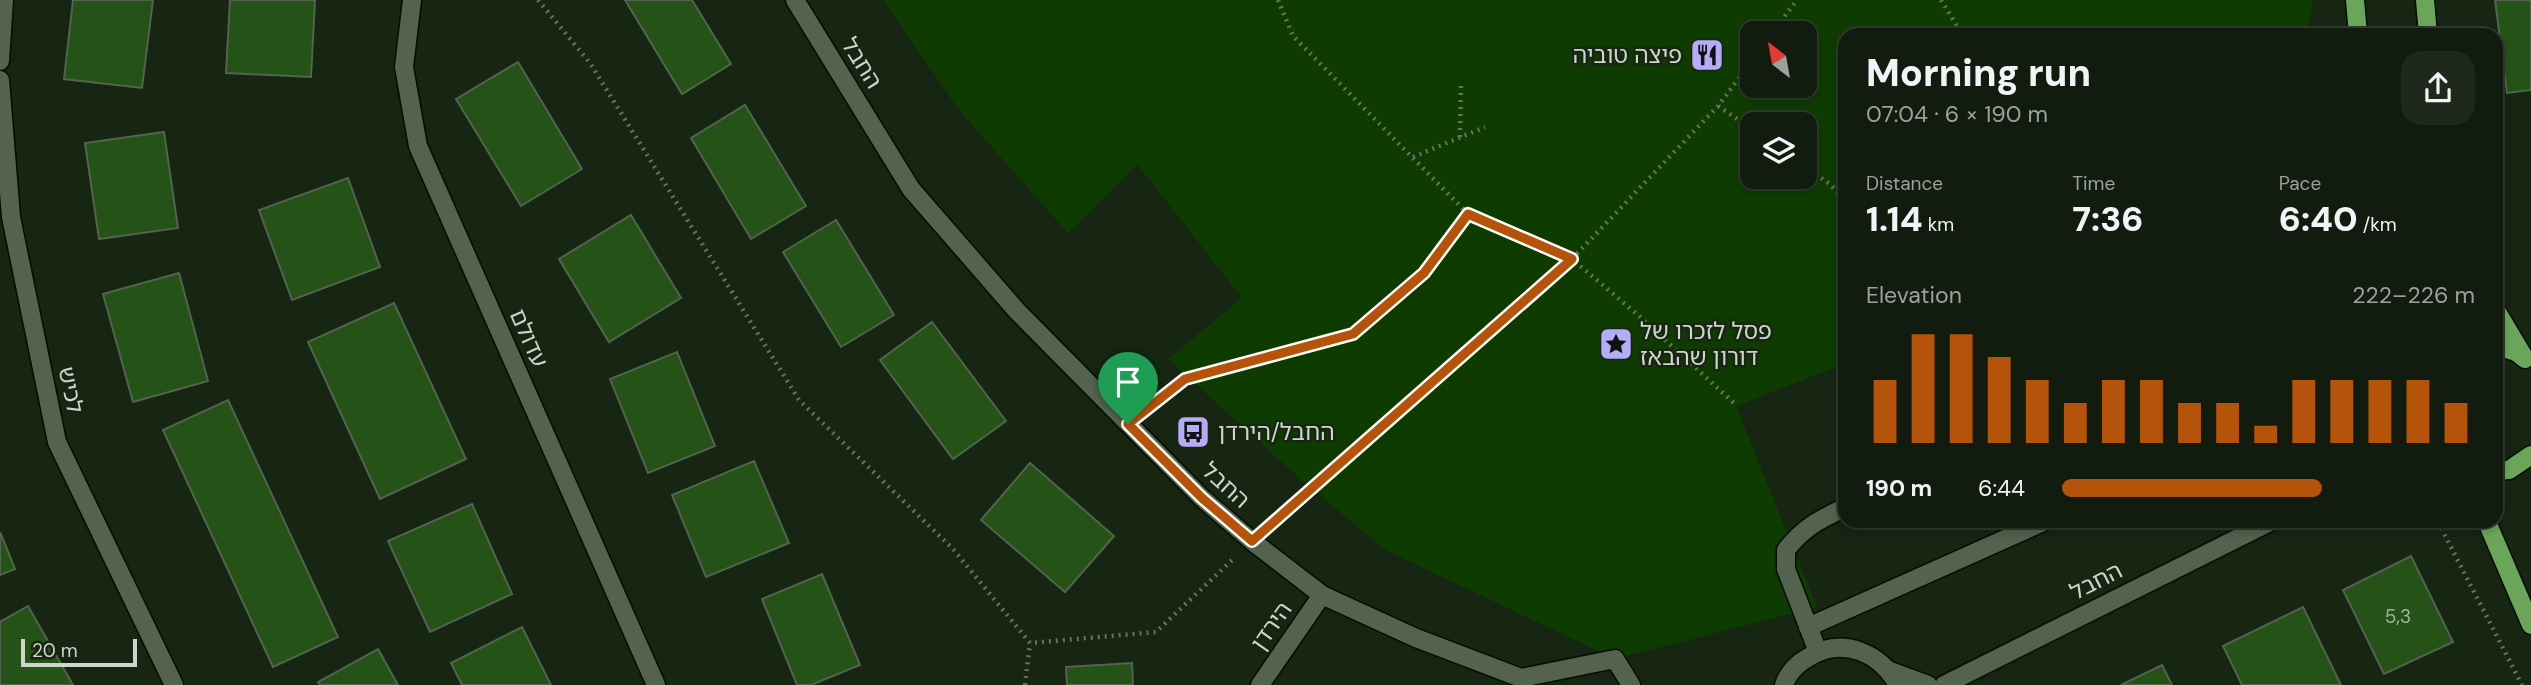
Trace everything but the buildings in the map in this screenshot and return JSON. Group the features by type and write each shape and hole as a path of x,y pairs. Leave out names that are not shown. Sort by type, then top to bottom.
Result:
{"main road":[{"path":"2355,0 2357,28"},
{"path":"2425,0 2427,28"},
{"path":"2503,321 2527,360"},
{"path":"2503,348 2516,352 2527,360"},
{"path":"2503,470 2509,470 2531,455"},
{"path":"2490,528 2531,625"}],"street":[{"path":"0,61 4,0"},
{"name":"עדולם","path":"412,0 404,67 418,146 656,685"},
{"name":"החבל","path":"795,0 911,189 1017,312 1202,498 1252,541 1322,595 1416,638 1521,678 1615,659 1630,685"},
{"name":"לכיש","path":"0,80 11,216 57,442 174,685"},
{"path":"1818,652 1786,569 1786,550 1800,532 1838,511"},
{"path":"1808,626 2029,528"},
{"name":"החבל","path":"1944,685 2242,528"},
{"name":"הירדן","path":"1260,685 1322,595"},
{"path":"1784,685 1799,663 1818,652 1837,647 1857,649 1875,657 1894,678 1928,685"}],"path":[{"path":"538,0 590,63 799,400 953,549 1030,643 1025,685"},
{"path":"1278,0 1293,36 1468,214 1572,259 1638,315 1735,405"},
{"path":"1781,21 1797,0"},
{"path":"1941,0 1960,28"},
{"path":"1030,643 1156,632 1252,541 1572,259 1718,106 1740,77"},
{"path":"1461,81 1461,138"},
{"path":"1718,106 1740,121"},
{"path":"1413,157 1485,128"},
{"path":"1817,175 1832,185 1838,193"},
{"path":"1128,424 1185,379 1353,334 1424,273 1468,214"},
{"path":"2441,528 2522,685"}],"green space":[{"path":"884,0 2312,0 2309,28 1838,28 1838,366 1736,406 1817,607 1615,659 1385,550 1297,476 1168,359 1242,298 1138,165 1068,233 958,109"}],"place":[{"name":"פיצה טוביה","path":"1707,55"},
{"name":"פסל לזכרו של דורון שהבאז","path":"1616,344"},
{"name":"החבל/הירדן","path":"1193,432"}],"route":[{"path":"1468,214 1572,259 1252,541 1202,498 1128,424 1185,379 1353,334 1424,273 1468,214"}]}
